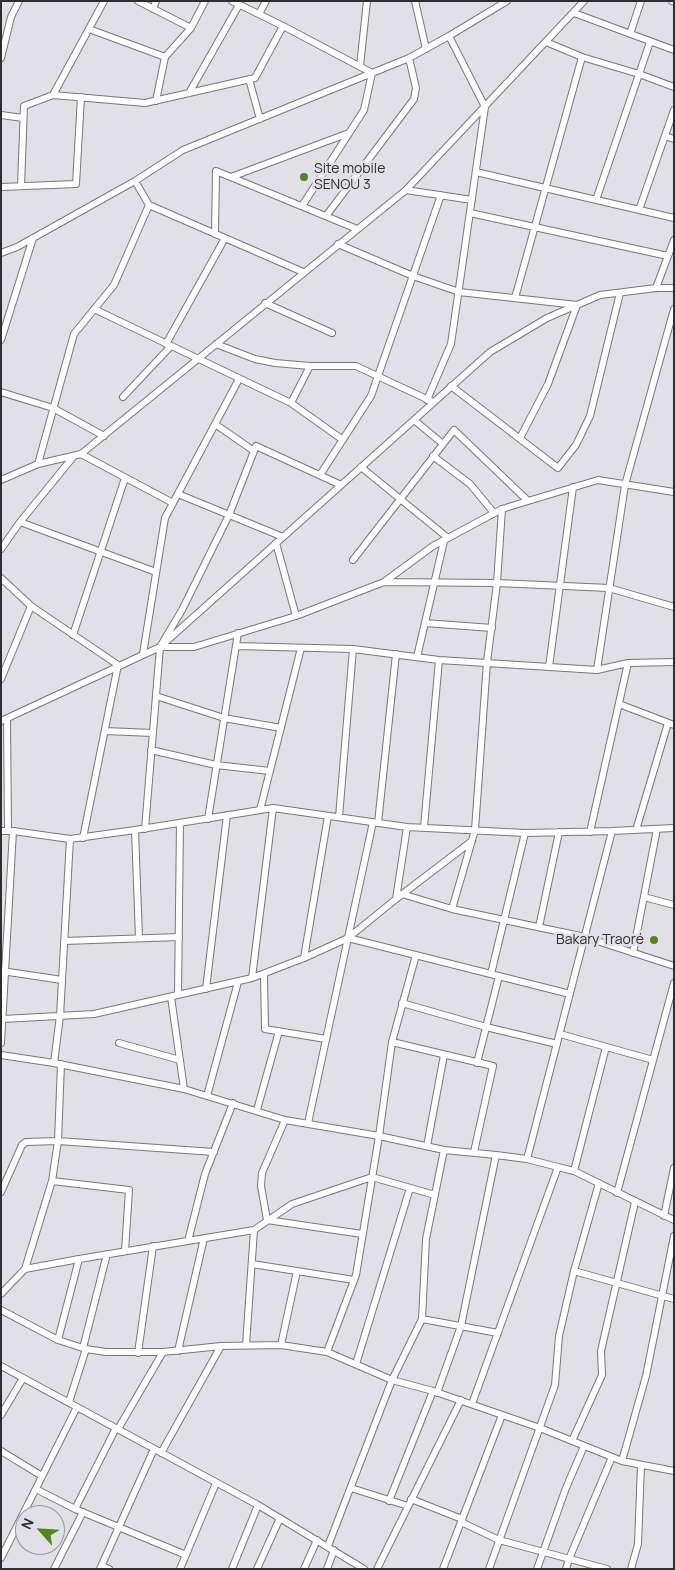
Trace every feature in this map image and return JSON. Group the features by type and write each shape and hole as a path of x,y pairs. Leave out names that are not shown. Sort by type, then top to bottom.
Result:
{"street":[{"path":"1,58 11,16 19,1"},
{"path":"53,95 104,1"},
{"path":"138,1 191,28"},
{"path":"153,9 156,1"},
{"path":"156,101 164,57 191,28 205,1"},
{"path":"232,1 372,73"},
{"path":"259,14 266,1"},
{"path":"360,66 367,1"},
{"path":"416,1 426,49"},
{"path":"1,252 17,248 135,181 183,150 409,58 507,1"},
{"path":"1,480 38,464 82,454 406,190 584,1"},
{"path":"630,34 641,1"},
{"path":"189,93 239,5"},
{"path":"574,13 674,50"},
{"path":"20,186 24,106 53,95 145,103 255,78 283,26"},
{"path":"89,29 164,57"},
{"path":"430,401 450,344 485,107 449,36"},
{"path":"546,42 582,57 639,74 674,87"},
{"path":"596,200 650,42"},
{"path":"515,298 582,57"},
{"path":"326,216 414,99 416,88 409,58"},
{"path":"302,206 364,110 372,73"},
{"path":"249,79 260,119"},
{"path":"1,187 76,184 81,97"},
{"path":"640,210 674,110"},
{"path":"1,115 23,118"},
{"path":"231,177 350,133"},
{"path":"665,136 674,139"},
{"path":"215,234 216,171 357,229"},
{"path":"476,172 674,218"},
{"path":"135,181 149,205 303,272"},
{"path":"406,190 472,200"},
{"path":"320,476 370,396 441,195"},
{"path":"38,464 74,334 114,285 149,205"},
{"path":"470,213 668,256"},
{"path":"1,340 33,238"},
{"path":"123,397 168,345 225,238"},
{"path":"656,288 674,240"},
{"path":"338,244 413,276 459,292 577,305"},
{"path":"1,1043 7,831 4,720 160,647 414,420 430,401 451,386 490,352 548,318 600,295 656,288 674,288"},
{"path":"451,386 558,468 576,445 590,416 620,293"},
{"path":"266,303 332,333"},
{"path":"520,438 548,384 577,305"},
{"path":"94,309 291,403 342,440"},
{"path":"597,670 624,484 674,309"},
{"path":"216,344 254,359 275,363 310,366 356,366 430,401"},
{"path":"291,403 310,366"},
{"path":"143,654 165,518 239,379"},
{"path":"1,392 53,408 104,436"},
{"path":"414,420 443,444"},
{"path":"215,424 254,451"},
{"path":"353,560 454,430 528,501"},
{"path":"145,829 160,647 182,610 229,515 256,446 341,485"},
{"path":"82,454 173,503"},
{"path":"1,550 20,522 74,456"},
{"path":"433,456 470,484 494,513"},
{"path":"361,467 446,539"},
{"path":"73,634 125,478"},
{"path":"160,647 194,647 296,616 384,582 433,546 494,513 573,487 598,480 674,492"},
{"path":"548,667 573,487"},
{"path":"178,494 283,537"},
{"path":"452,908 475,830 487,662 497,583 502,509"},
{"path":"20,522 156,572"},
{"path":"417,657 446,539"},
{"path":"276,543 296,616"},
{"path":"1,578 31,606 118,666"},
{"path":"384,582 434,584 497,583 609,588 674,606"},
{"path":"1,679 31,606"},
{"path":"425,623 492,628"},
{"path":"208,819 238,634"},
{"path":"236,646 353,649 439,660 597,670 628,663 674,662"},
{"path":"260,810 301,648"},
{"path":"339,817 353,649"},
{"path":"308,1123 375,822 396,654"},
{"path":"424,827 439,660"},
{"path":"590,832 628,663"},
{"path":"83,838 118,666"},
{"path":"156,696 224,718 281,728"},
{"path":"618,704 671,724 636,830"},
{"path":"105,731 153,733"},
{"path":"151,750 216,765 270,771"},
{"path":"7,831 70,839 83,838 273,808 407,826 525,833 674,828"},
{"path":"252,978 273,808"},
{"path":"206,989 227,816"},
{"path":"304,958 328,816"},
{"path":"180,823 179,936 175,996 184,1089"},
{"path":"396,899 407,826"},
{"path":"634,953 657,829"},
{"path":"135,830 139,938"},
{"path":"528,1160 612,831"},
{"path":"539,927 559,832"},
{"path":"491,974 525,833"},
{"path":"1,1294 25,1270 52,1181 58,1141 57,1064 70,839"},
{"path":"3,1019 94,1014 238,982 264,974 348,938 472,841"},
{"path":"402,894 452,908 585,937 674,966"},
{"path":"644,897 674,905"},
{"path":"64,941 179,936"},
{"path":"348,938 570,994"},
{"path":"326,1352 354,1280 379,1136 392,1042 416,955"},
{"path":"3,972 62,980"},
{"path":"264,974 265,1029 326,1039"},
{"path":"477,1062 499,976"},
{"path":"208,1096 238,982"},
{"path":"617,1193 674,983"},
{"path":"402,1003 486,1027 557,1044"},
{"path":"258,1110 279,1031"},
{"path":"560,1034 653,1060"},
{"path":"392,1042 493,1066 474,1152"},
{"path":"119,1043 180,1060"},
{"path":"574,1171 606,1047"},
{"path":"1,1055 184,1089 258,1110 285,1120 379,1136 444,1150 496,1155 558,1167 574,1171 674,1220"},
{"path":"427,1146 444,1055"},
{"path":"188,1240 205,1174 233,1103"},
{"path":"267,1220 262,1173 285,1120"},
{"path":"1,1192 22,1145 26,1142 58,1141 214,1152"},
{"path":"327,1569 331,1548 351,1488 392,1380 422,1318 426,1239 444,1150"},
{"path":"389,1500 461,1326 496,1155"},
{"path":"472,1404 558,1167"},
{"path":"664,1216 674,1168"},
{"path":"25,1270 107,1254 254,1230 292,1204 372,1177 435,1195"},
{"path":"52,1181 129,1190 125,1251"},
{"path":"489,1569 555,1385 559,1336 574,1271 599,1183"},
{"path":"356,1364 410,1188"},
{"path":"572,1441 602,1375 602,1351 635,1202"},
{"path":"267,1220 362,1234"},
{"path":"246,1345 254,1230"},
{"path":"622,1461 646,1376 674,1236"},
{"path":"178,1351 204,1238"},
{"path":"138,1353 153,1246"},
{"path":"69,1402 85,1348 107,1254"},
{"path":"58,1340 79,1259"},
{"path":"252,1264 354,1280"},
{"path":"281,1345 298,1271"},
{"path":"574,1271 674,1299"},
{"path":"1,1310 58,1340 106,1352 163,1352 246,1345 281,1345 326,1352 392,1380 461,1400 540,1428 622,1461 674,1471"},
{"path":"422,1318 498,1333"},
{"path":"161,1453 221,1346"},
{"path":"75,1509 117,1429 163,1352"},
{"path":"1,1366 258,1505 364,1569"},
{"path":"1,1415 23,1378"},
{"path":"376,1569 461,1400"},
{"path":"1,1558 77,1407"},
{"path":"443,1569 502,1415"},
{"path":"537,1569 566,1488 584,1446"},
{"path":"109,1569 101,1567 154,1449"},
{"path":"1,1451 42,1476"},
{"path":"566,1569 612,1457"},
{"path":"631,1569 638,1544 641,1465"},
{"path":"180,1569 216,1483"},
{"path":"351,1488 408,1506"},
{"path":"36,1489 75,1509 186,1555"},
{"path":"411,1499 462,1520 499,1540 607,1569"},
{"path":"232,1569 258,1505"},
{"path":"54,1569 83,1512"},
{"path":"257,1569 280,1518"},
{"path":"304,1569 317,1540"}],"place":[{"name":"Site mobile SENOU 3","path":"304,177"},
{"name":"Bakary Traoré","path":"654,940"}]}
